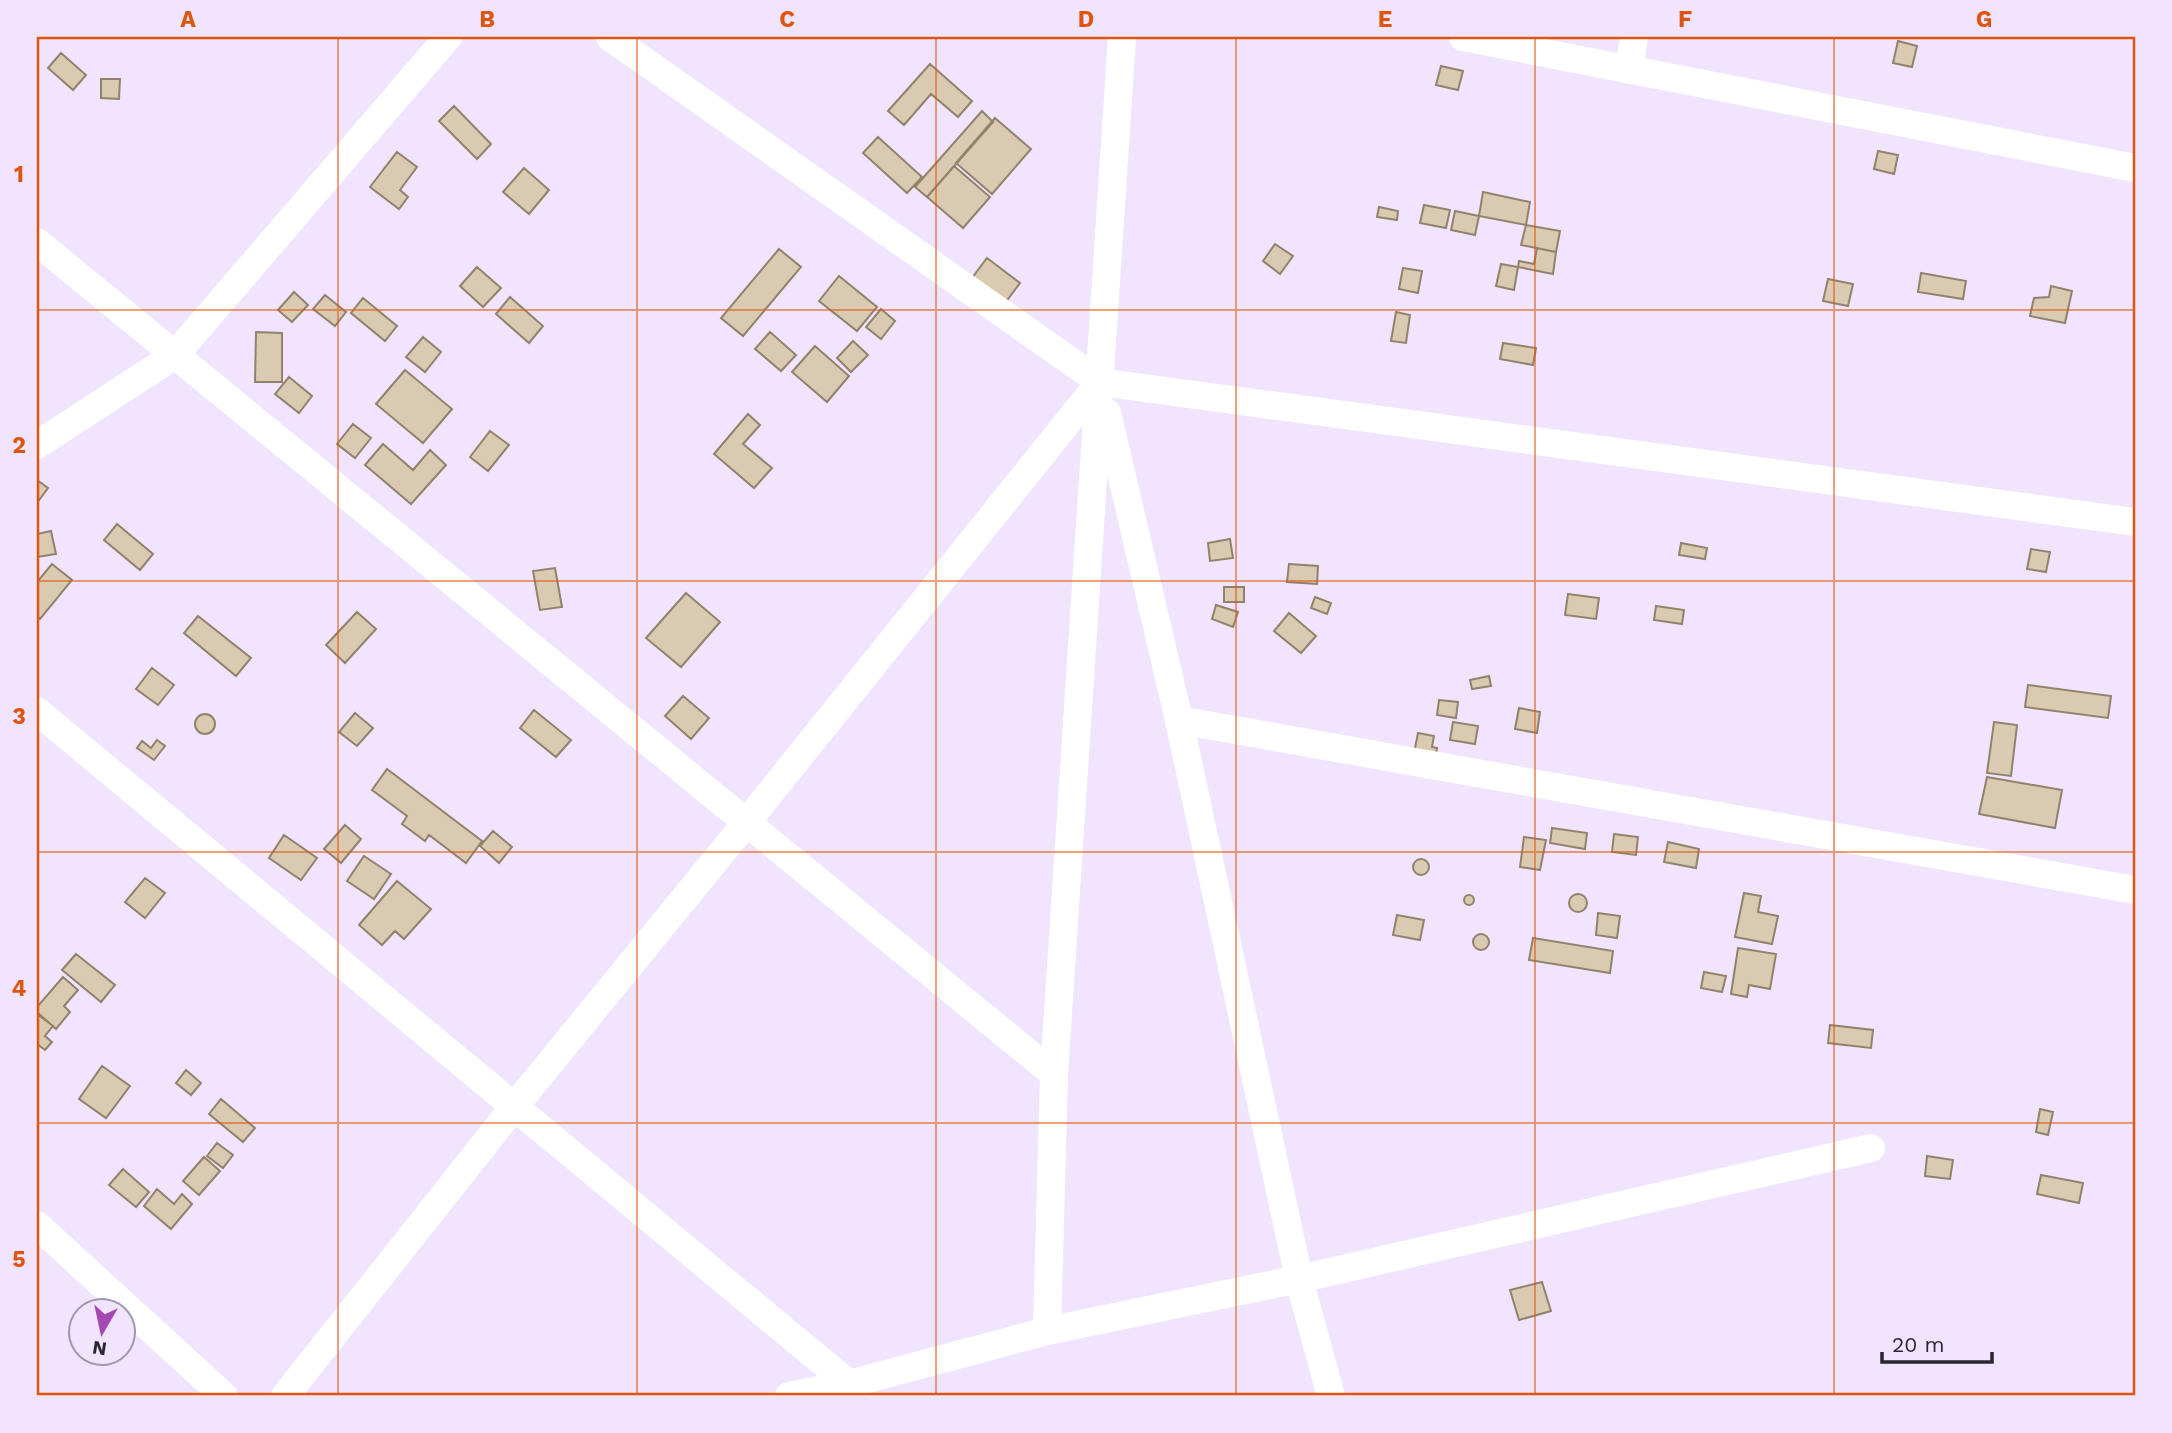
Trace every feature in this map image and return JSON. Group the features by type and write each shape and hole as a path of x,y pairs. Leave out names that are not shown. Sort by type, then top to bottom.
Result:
{"street":[{"path":"37,445 175,355 448,37"},
{"path":"610,37 1100,382 2135,523"},
{"path":"1047,1331 1054,1074 1122,37"},
{"path":"1463,37 2135,168"},
{"path":"1629,70 1634,37"},
{"path":"37,242 1054,1074"},
{"path":"1100,382 1179,720 1299,1279 1331,1396"},
{"path":"285,1396 514,1107 1100,382"},
{"path":"37,711 849,1384"},
{"path":"1179,720 2135,890"},
{"path":"789,1396 849,1384 1047,1331 1299,1279 1871,1148"},
{"path":"37,1225 224,1396"}],"building":[{"path":"1898,41 1917,46 1912,67 1893,63"},
{"path":"61,53 86,75 73,90 48,68"},
{"path":"930,64 972,101 958,117 931,94 904,125 888,111"},
{"path":"1441,66 1463,71 1458,90 1436,85"},
{"path":"101,79 120,79 119,99 101,98"},
{"path":"454,106 491,144 477,159 439,121"},
{"path":"982,111 993,122 927,197 915,187"},
{"path":"995,118 1031,149 992,194 956,163"},
{"path":"878,137 922,177 907,193 863,153"},
{"path":"1878,151 1898,155 1894,174 1874,169"},
{"path":"397,152 417,167 400,190 408,197 399,209 370,187"},
{"path":"954,166 990,197 963,228 927,197"},
{"path":"524,168 549,190 529,214 503,192"},
{"path":"1483,192 1530,202 1526,225 1479,216"},
{"path":"1424,205 1450,210 1446,228 1420,223"},
{"path":"1379,207 1398,211 1397,220 1377,217"},
{"path":"1455,211 1479,216 1475,235 1451,230"},
{"path":"1526,225 1560,231 1556,252 1521,245"},
{"path":"1275,244 1293,256 1280,274 1263,261"},
{"path":"1537,248 1556,252 1553,274 1518,267 1519,261 1534,264"},
{"path":"779,249 801,267 743,336 721,318"},
{"path":"987,258 1020,283 1005,303 972,278"},
{"path":"1501,264 1518,267 1514,290 1496,286"},
{"path":"477,267 501,288 483,307 460,286"},
{"path":"1403,268 1422,271 1418,293 1399,289"},
{"path":"1921,273 1966,281 1963,299 1918,292"},
{"path":"839,276 877,307 857,331 819,301"},
{"path":"1828,279 1853,284 1848,306 1823,301"},
{"path":"2051,286 2072,291 2065,323 2030,316 2034,298 2049,297"},
{"path":"294,292 308,305 292,322 278,310"},
{"path":"325,295 346,312 335,326 313,309"},
{"path":"510,297 543,326 529,343 496,314"},
{"path":"363,298 397,326 385,341 351,313"},
{"path":"881,309 895,321 881,339 866,327"},
{"path":"1396,312 1410,315 1406,343 1391,341"},
{"path":"256,332 282,333 282,382 255,382"},
{"path":"770,332 796,355 781,371 755,349"},
{"path":"423,337 441,352 425,372 406,357"},
{"path":"853,341 868,355 851,372 837,358"},
{"path":"1503,343 1536,348 1533,365 1500,359"},
{"path":"815,346 849,376 827,402 792,372"},
{"path":"405,370 452,409 423,443 376,404"},
{"path":"289,377 312,396 299,413 275,394"},
{"path":"748,414 760,425 743,444 772,468 754,488 714,454"},
{"path":"353,424 371,438 355,458 337,444"},
{"path":"490,431 509,445 488,471 470,457"},
{"path":"383,444 413,470 430,450 446,465 411,504 365,465"},
{"path":"37,480 48,488 37,503"},
{"path":"117,524 153,554 140,570 104,540"},
{"path":"51,531 56,554 37,557 37,534"},
{"path":"1230,539 1233,558 1210,561 1208,543"},
{"path":"1681,543 1707,548 1705,559 1679,555"},
{"path":"2031,549 2050,552 2046,572 2027,569"},
{"path":"52,564 72,580 40,619 37,616 37,582"},
{"path":"1289,564 1318,566 1317,584 1287,582"},
{"path":"555,568 562,607 540,610 533,571"},
{"path":"1224,587 1244,587 1244,602 1224,602"},
{"path":"686,593 720,622 681,667 646,638"},
{"path":"1568,594 1599,598 1596,619 1565,615"},
{"path":"1315,597 1331,603 1327,614 1311,608"},
{"path":"1216,605 1238,612 1233,627 1212,619"},
{"path":"1656,606 1684,610 1682,624 1654,620"},
{"path":"357,612 376,629 345,663 326,645"},
{"path":"1289,613 1316,636 1301,653 1274,631"},
{"path":"198,616 251,658 236,676 184,633"},
{"path":"152,668 174,685 158,705 136,689"},
{"path":"1489,676 1491,686 1472,689 1470,680"},
{"path":"2028,685 2111,696 2108,718 2025,707"},
{"path":"683,696 709,718 691,739 665,716"},
{"path":"1439,700 1458,702 1456,718 1437,715"},
{"path":"1519,708 1540,712 1537,733 1515,729"},
{"path":"534,710 571,740 556,757 520,728"},
{"path":"355,713 373,728 357,746 339,732"},
{"path":"205,714 212,717 215,724 212,731 205,734 198,731 195,724 198,717"},
{"path":"1453,722 1478,726 1475,744 1450,740"},
{"path":"1994,722 2017,725 2011,776 1987,773"},
{"path":"1418,733 1434,736 1432,747 1437,748 1434,763 1413,758"},
{"path":"157,740 165,746 154,760 137,748 142,741 151,748"},
{"path":"387,769 482,841 466,863 429,835 425,841 402,824 407,816 372,790"},
{"path":"1987,777 2062,790 2055,828 1979,814"},
{"path":"345,825 361,839 341,863 324,849"},
{"path":"1552,828 1587,833 1585,849 1550,843"},
{"path":"493,831 512,847 499,863 480,846"},
{"path":"1614,834 1638,837 1636,855 1612,852"},
{"path":"284,835 317,858 301,880 269,858"},
{"path":"1524,837 1546,840 1540,870 1520,867"},
{"path":"1668,842 1699,849 1696,868 1664,862"},
{"path":"364,856 391,874 374,899 347,881"},
{"path":"1418,859 1424,859 1429,867 1427,873 1418,875 1413,870 1413,864"},
{"path":"145,878 165,893 145,918 125,902"},
{"path":"397,881 431,909 404,939 395,931 382,945 359,925"},
{"path":"1744,893 1761,896 1758,912 1778,916 1772,944 1735,937"},
{"path":"1578,894 1584,897 1587,903 1584,909 1578,912 1572,909 1569,903 1572,897"},
{"path":"1469,895 1473,896 1473,904 1469,905 1465,904 1464,900 1465,896"},
{"path":"1598,913 1620,916 1617,938 1596,935"},
{"path":"1397,915 1424,920 1420,940 1393,935"},
{"path":"1481,934 1487,936 1487,948 1481,950 1475,948 1473,942 1475,936"},
{"path":"1533,938 1613,951 1610,973 1529,960"},
{"path":"1738,948 1776,954 1770,989 1749,985 1747,997 1731,994"},
{"path":"76,954 115,985 101,1002 62,970"},
{"path":"1704,972 1726,976 1722,992 1701,988"},
{"path":"63,977 78,990 64,1006 70,1012 56,1029 37,1012 37,1007"},
{"path":"37,1014 53,1026 45,1036 52,1042 45,1050 37,1044"},
{"path":"1830,1025 1873,1030 1871,1048 1828,1043"},
{"path":"102,1066 130,1086 106,1118 79,1099"},
{"path":"186,1070 201,1083 191,1095 176,1083"},
{"path":"221,1099 255,1128 243,1142 209,1114"},
{"path":"2040,1109 2053,1112 2048,1135 2036,1132"},
{"path":"217,1143 233,1155 223,1168 207,1156"},
{"path":"1927,1156 1953,1160 1950,1179 1925,1176"},
{"path":"204,1157 220,1171 199,1195 183,1181"},
{"path":"123,1169 149,1192 136,1207 109,1185"},
{"path":"2041,1175 2083,1183 2079,1203 2037,1194"},
{"path":"157,1189 174,1204 182,1194 192,1204 171,1229 144,1206"},
{"path":"1542,1282 1551,1311 1519,1320 1510,1290"}]}
